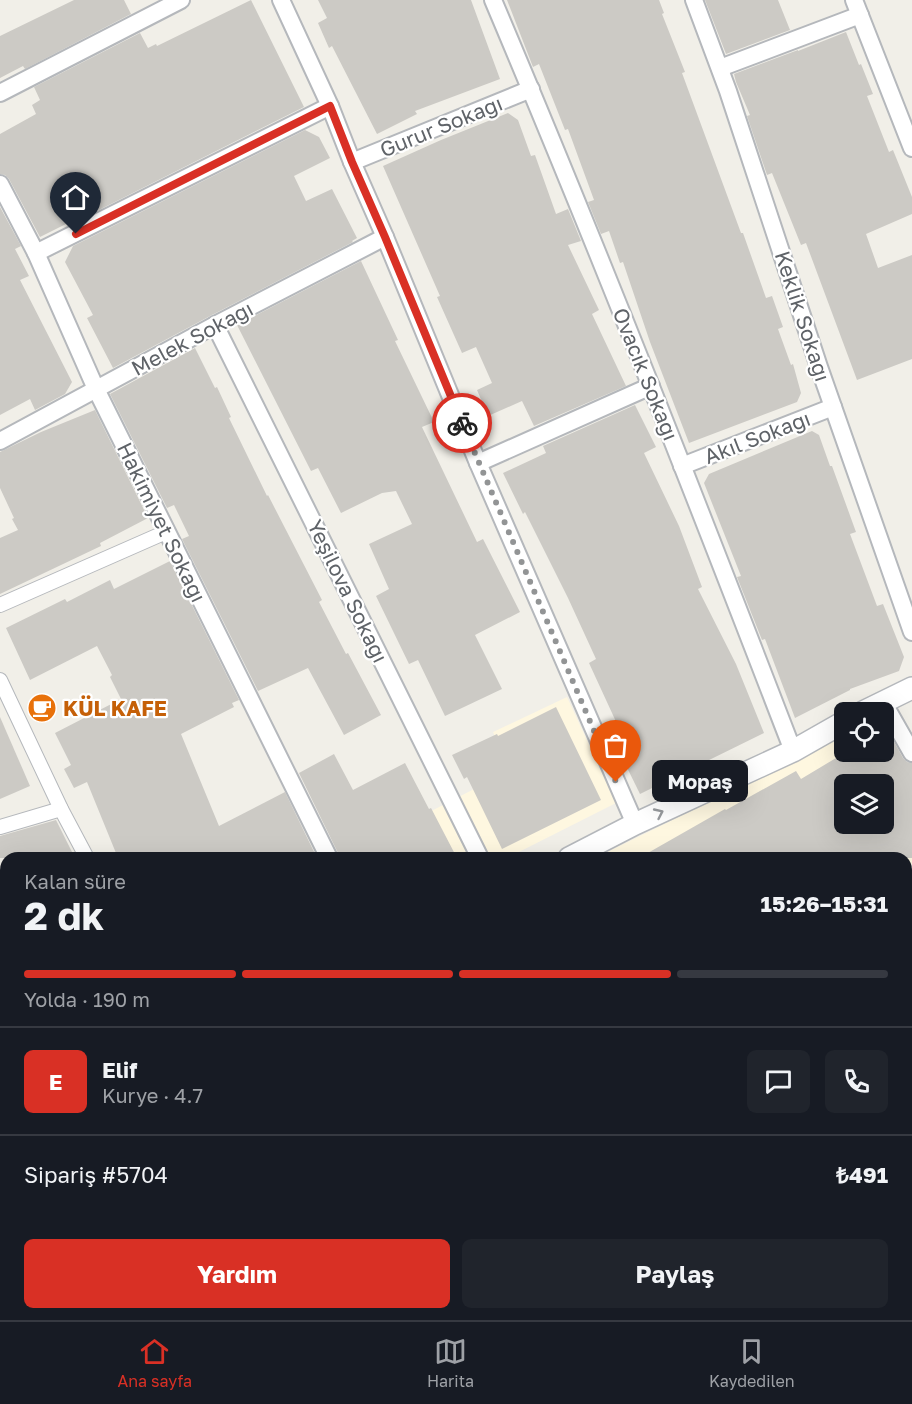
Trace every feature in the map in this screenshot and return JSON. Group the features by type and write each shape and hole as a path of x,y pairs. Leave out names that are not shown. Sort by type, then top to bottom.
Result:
{"street":[{"path":"0,93 181,0"},
{"path":"281,0 330,106 478,464 635,824"},
{"name":"Ovacık Sokağı","path":"493,0 651,386 793,751"},
{"name":"Keklik Sokağı","path":"694,0 720,68 833,407 912,632"},
{"path":"720,68 857,7 912,148"},
{"name":"Gurur Sokağı","path":"352,162 531,89"},
{"path":"36,253 330,106"},
{"name":"Hakimiyet Sokağı","path":"0,184 36,253 96,389 326,852"},
{"name":"Melek Sokağı","path":"0,441 215,325 385,237"},
{"name":"Yeşilova Sokağı","path":"215,325 477,852"},
{"path":"478,464 651,386"},
{"name":"Akıl Sokağı","path":"682,466 833,407"},
{"path":"0,604 166,532"},
{"path":"0,680 84,852"},
{"path":"883,702 912,688"},
{"path":"894,721 912,753"},
{"path":"584,852 635,824 793,751 834,728"},
{"path":"0,827 61,809"}],"shaded area":[{"path":"567,697 616,803 519,852 352,852 509,771 493,732"},
{"path":"834,741 834,762 894,762 894,755 912,789 912,852 607,852"}],"building":[{"path":"74,0 124,0 131,14 25,69 23,66 0,78 0,36"},
{"path":"251,0 304,107 89,215 90,212 40,237 9,179 0,174 0,134 36,114 32,105 40,100 34,87 140,33 148,48 156,44 157,46"},
{"path":"318,0 471,0 500,79 415,111 417,114 377,134 332,46 329,48 318,23 327,18"},
{"path":"507,0 659,0 664,13 662,14 685,72 682,73 741,233 743,233 766,298 772,296 783,327 778,329 791,365 793,364 801,393 797,402 689,443 650,342 623,262 620,263 609,231 601,234 588,202 594,200 568,129 565,130 539,64 533,67"},
{"path":"705,0 778,0 790,30 726,54"},
{"path":"846,32 873,94 867,96 889,152 893,150 912,197 912,214 866,234 878,268 912,255 912,359 857,380 806,243 801,245 772,173 767,175 747,116 750,115 734,74"},
{"path":"508,113 518,120 531,156 535,155 556,214 568,209 581,241 568,245 599,310 592,314 626,386 534,426 522,401 488,416 477,390 492,383 476,347 462,353 437,297 440,296 383,166"},
{"path":"305,130 319,137 330,158 294,176 306,201 332,189 357,238 113,368 87,318 93,315 65,262 73,246"},
{"path":"0,207 21,246 15,249 29,276 20,280 72,382 65,394 35,410 30,399 0,415"},
{"path":"361,261 398,340 395,341 434,422 422,427 477,542 483,539 520,612 475,635 502,689 445,716 418,660 409,664 376,596 389,589 369,544 412,524 396,491 382,493 341,513 318,468 311,471 237,325"},
{"path":"195,348 215,388 217,387 231,417 229,418 267,496 322,600 319,602 381,715 344,735 308,668 258,691 182,539 189,536 174,505 167,508 110,394"},
{"path":"635,405 656,447 644,453 679,526 702,587 698,589 736,664 764,733 640,794 609,731 618,726 589,663 596,659 525,512 523,514 503,473 546,453 543,446"},
{"path":"95,410 148,518 100,543 101,546 0,594 0,538 18,530 0,488 0,452"},
{"path":"812,431 819,435 830,466 832,466 856,532 850,534 877,606 883,604 904,657 899,671 850,689 795,718 765,639 762,640 737,577 741,576 704,483 709,474"},
{"path":"170,561 239,700 232,703 234,707 181,734 219,826 285,792 314,852 116,852 87,782 74,788 64,769 71,765 55,733 121,699 110,677 112,675 97,646 30,680 6,628 65,599 67,602 110,580 114,589"},
{"path":"556,707 601,800 502,849 467,777 464,779 452,755 497,734 498,736"},
{"path":"0,717 30,786 0,799"},
{"path":"894,742 903,758 912,763 912,852 650,852 796,771 801,779 834,759 834,762 894,762"},
{"path":"334,754 353,790 405,763 454,852 338,852 299,773"},
{"path":"56,820 72,852 0,852 0,836"}],"way so far":[{"path":"462,423 616,782"}],"place":[{"name":"KÜL KAFE","path":"42,708"},
{"name":"Mopaş","path":"616,782"}],"route":[{"path":"76,234 330,106 462,423"}]}
